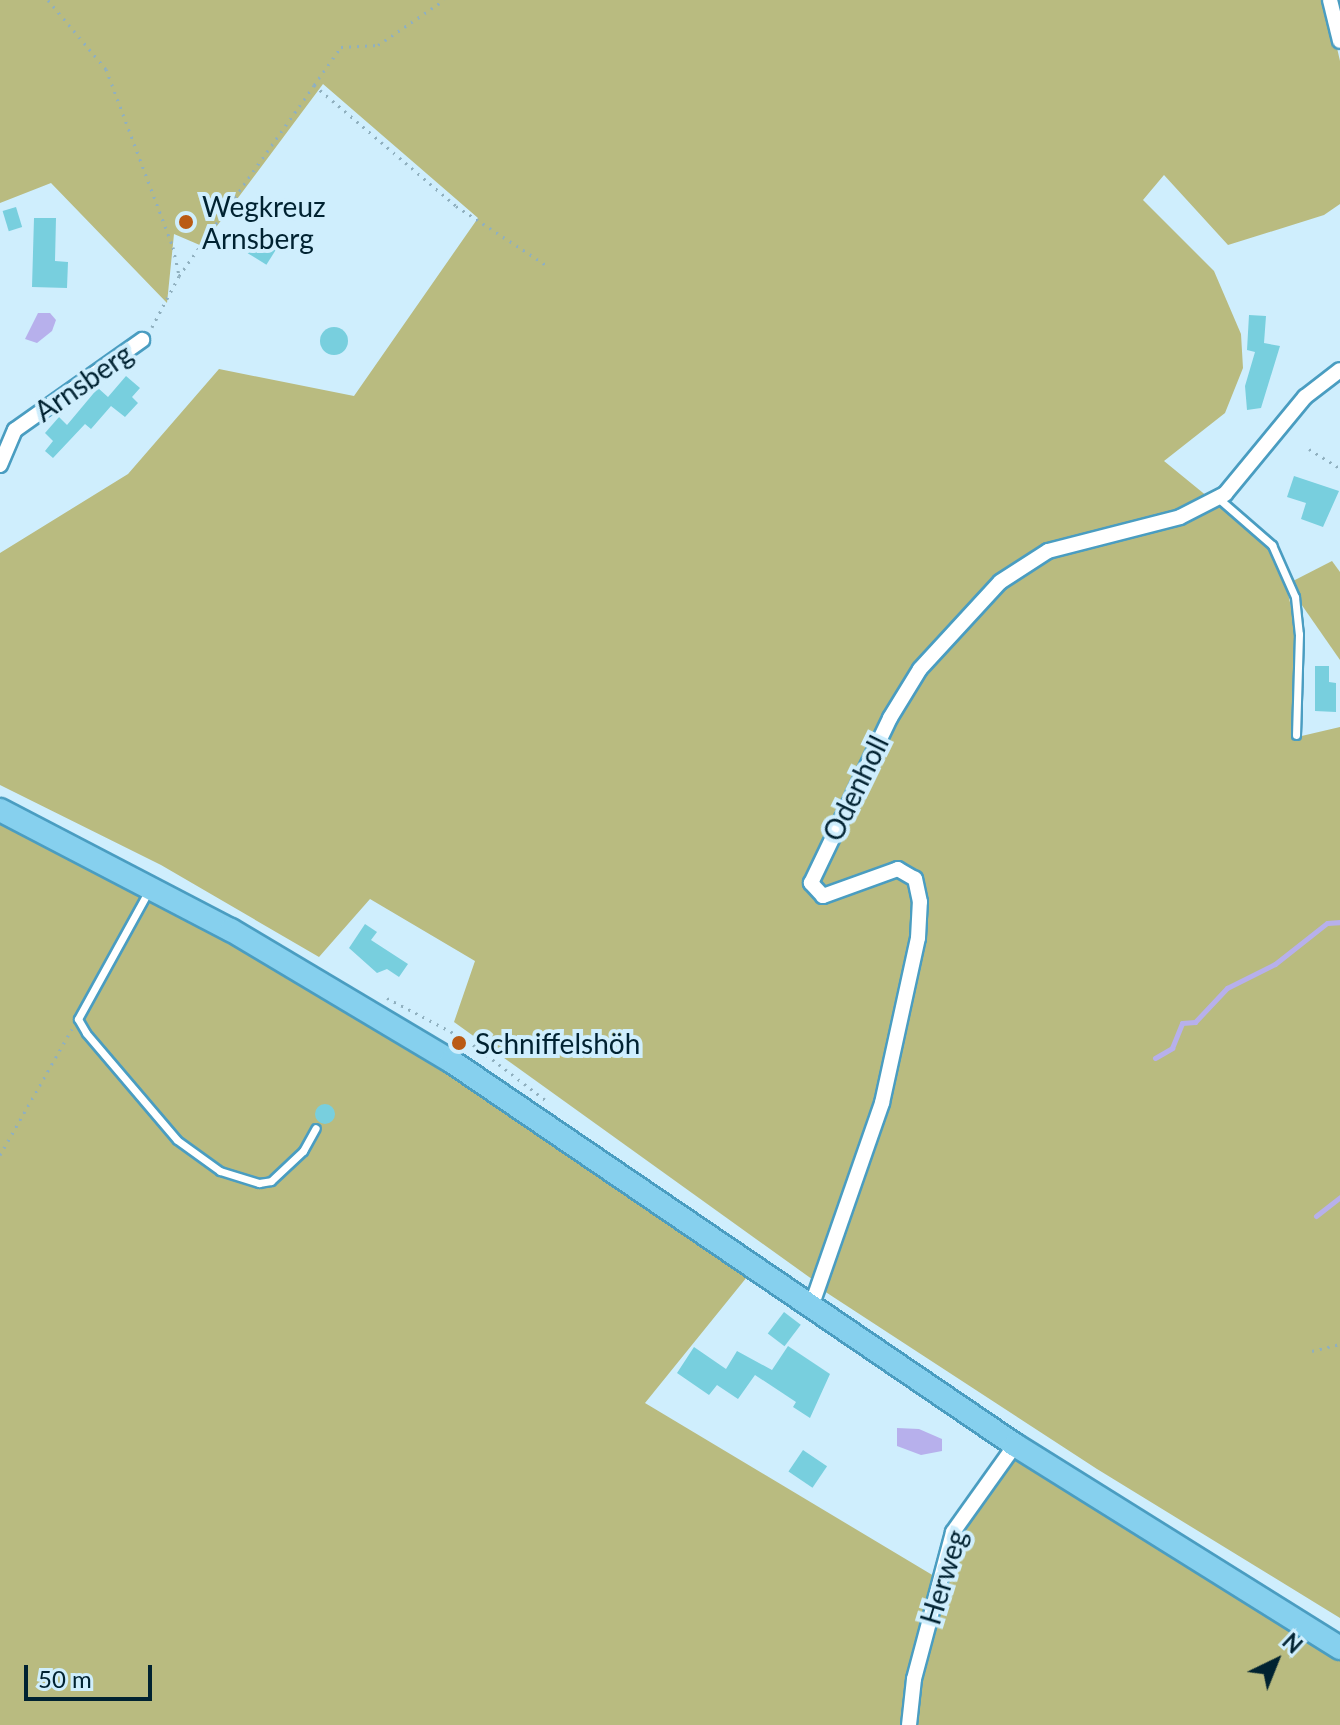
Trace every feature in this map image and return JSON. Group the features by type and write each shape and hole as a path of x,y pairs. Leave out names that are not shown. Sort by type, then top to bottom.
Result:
{"main road":[{"path":"0,810 151,887 451,1061 1015,1445 1340,1648"}],"street":[{"path":"1330,0 1340,41"},
{"name":"Arnsberg","path":"0,465 15,430 142,340"},
{"name":"Odenholl","path":"811,1307 882,1103 918,938 920,902 915,879 898,869 823,896 811,883 890,718 920,669 1000,582 1048,551 1180,517 1218,498 1305,397 1340,370"},
{"name":"Herweg","path":"909,1725 914,1679 953,1532 1015,1445"}],"lane":[{"path":"1218,498 1272,545 1295,597 1296,735"},
{"path":"151,887 78,1019 177,1140 220,1171 259,1183 271,1181 303,1151 316,1128"}],"path":[{"path":"48,0 106,69 149,177 179,276"},
{"path":"142,340 168,306 179,276 341,47 378,45 444,0"},
{"path":"314,85 456,206 546,265"},
{"path":"1309,449 1340,468"},
{"path":"0,1155 78,1019"},
{"path":"1312,1351 1340,1344"}],"green space":[{"path":"0,0 1326,0 1340,61 1340,204 1324,215 1228,245 1164,175 1143,200 1214,271 1241,334 1243,368 1225,413 1164,461 1268,546 1283,571 1297,634 1293,738 1340,727 1340,1618 1097,1469 821,1289 880,1102 816,1282 454,1022 475,961 370,899 319,957 161,865 0,785 0,553 128,474 219,369 354,396 478,218 323,84 202,246 174,234 167,303 51,183 0,203"},
{"path":"1332,561 1340,572 1340,660 1299,601 1293,581"},
{"path":"0,820 155,895 323,994 751,1272 645,1403 934,1576 908,1679 905,1725 0,1725"},
{"path":"1010,1455 1340,1660 1340,1725 916,1725 918,1681 943,1580 962,1534"}],"shaded area":[{"path":"38,313 50,313 56,320 52,331 37,343 25,339"},
{"path":"897,1428 919,1429 942,1439 942,1451 921,1455 897,1446"}],"building":[{"path":"16,207 22,227 9,231 3,211"},
{"path":"34,218 56,218 55,261 68,262 67,288 32,287"},
{"path":"261,232 280,244 266,265 248,253"},
{"path":"1249,315 1266,316 1264,343 1280,346 1261,408 1247,410 1245,386 1255,352 1247,350"},
{"path":"334,327 344,331 348,341 344,351 334,355 324,351 320,341 324,331"},
{"path":"126,376 140,388 132,397 138,403 125,417 111,406 91,429 85,424 53,458 45,451 53,441 45,433 59,417 67,425 98,388 108,397"},
{"path":"1294,476 1339,491 1323,527 1301,519 1306,503 1287,497"},
{"path":"1315,666 1329,666 1329,682 1336,683 1336,712 1315,711"},
{"path":"365,924 377,932 371,940 408,964 399,977 387,969 377,973 349,948"},
{"path":"325,1104 332,1107 335,1114 332,1121 325,1124 318,1121 315,1114 318,1107"},
{"path":"784,1312 801,1325 785,1346 768,1334"},
{"path":"788,1346 830,1374 810,1418 793,1407 796,1402 755,1375 738,1399 717,1385 709,1395 677,1373 694,1347 726,1369 737,1351 772,1370"},
{"path":"803,1450 827,1466 813,1488 788,1472"}],"waterway":[{"path":"1155,1058 1172,1048 1182,1023 1195,1022 1227,988 1275,964 1327,923 1340,922"},
{"path":"1316,1216 1340,1197"}],"place":[{"name":"Wegkreuz Arnsberg","path":"186,222"},
{"name":"Schniffelshöh","path":"459,1043"}]}
